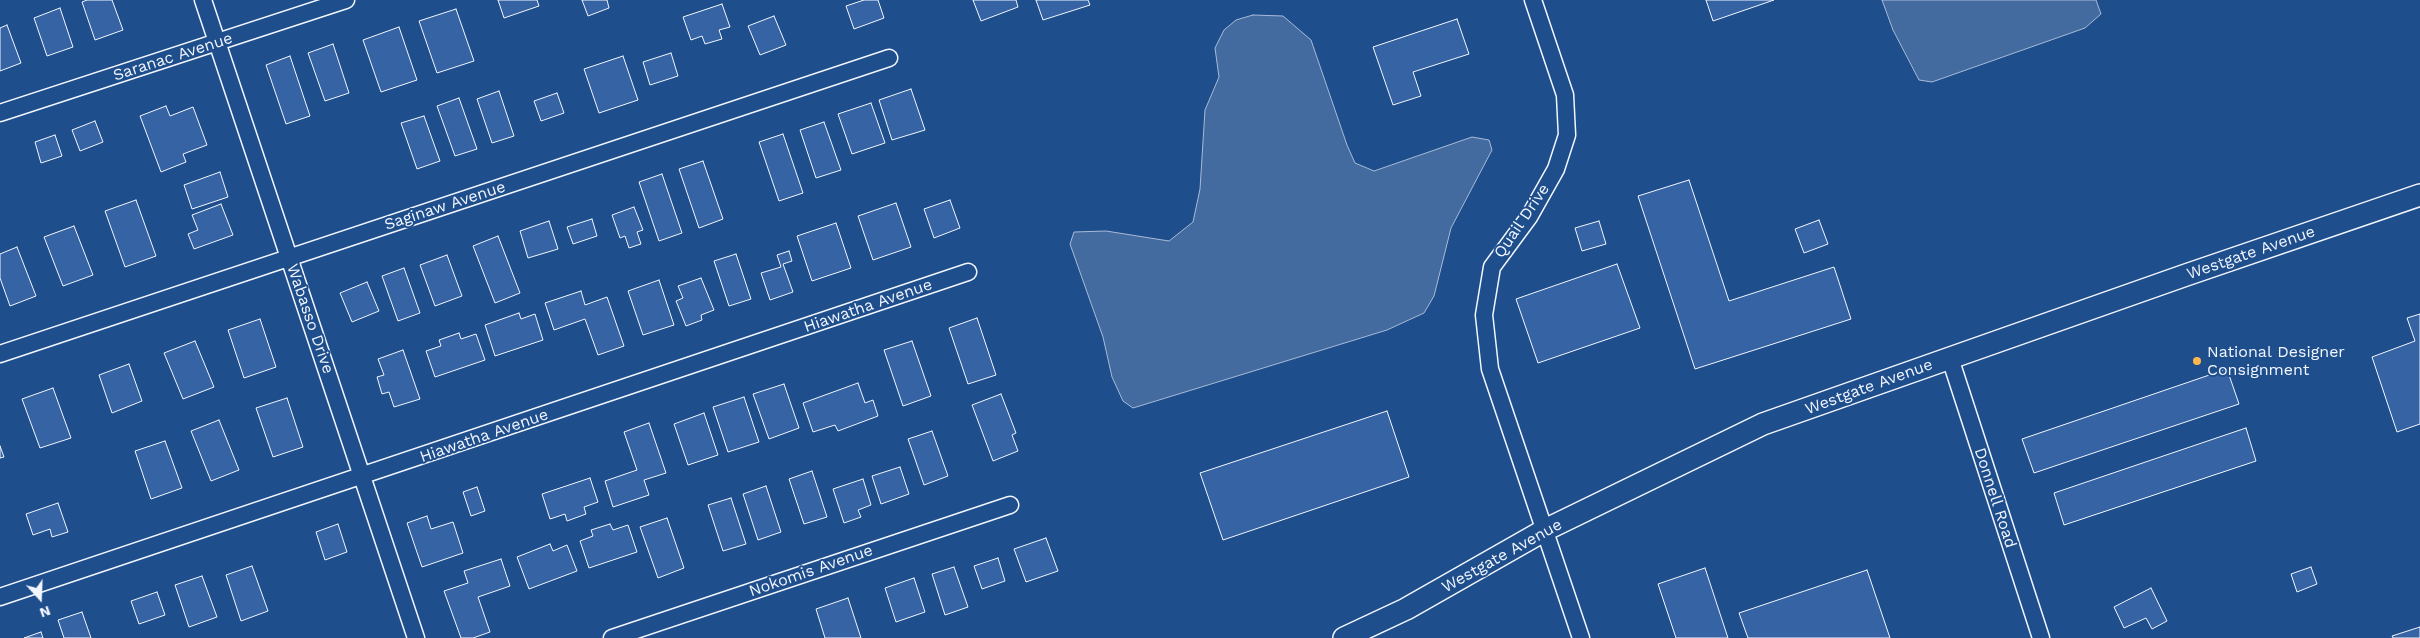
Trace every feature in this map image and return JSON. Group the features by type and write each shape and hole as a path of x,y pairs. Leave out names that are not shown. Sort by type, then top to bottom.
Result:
{"street":[{"name":"Wabasso Drive","path":"203,0 416,638"},
{"name":"Saranac Avenue","path":"0,113 346,0"},
{"name":"Quail Drive","path":"1533,0 1565,95 1567,135 1556,169 1529,217 1492,267 1484,315 1490,369 1581,638"},
{"name":"Saginaw Avenue","path":"0,354 889,58"},
{"name":"Westgate Avenue","path":"1344,638 1406,609 1545,530 1763,424 2420,195"},
{"name":"Hiawatha Avenue","path":"0,597 363,477 968,272"},
{"name":"Donnell Road","path":"1950,358 2041,638"},
{"name":"Nokomis Avenue","path":"612,638 1010,504"}],"water":[{"path":"1882,0 2096,0 2101,14 2085,28 1932,82 1919,80 1893,30"},
{"path":"1253,15 1283,16 1311,40 1355,163 1374,171 1472,137 1489,140 1492,150 1451,228 1434,296 1424,313 1387,330 1133,408 1123,401 1112,377 1103,337 1070,244 1074,232 1106,231 1169,241 1193,222 1200,189 1205,110 1219,77 1215,48 1224,30 1236,20"}],"building":[{"path":"87,0 112,0 123,30 95,40 82,2"},
{"path":"498,0 537,0 539,6 504,18"},
{"path":"582,0 607,0 609,8 588,16"},
{"path":"864,0 878,0 884,18 854,29 846,6"},
{"path":"973,0 1016,0 1018,7 981,21"},
{"path":"1036,0 1088,0 1090,5 1043,20"},
{"path":"1706,0 1774,0 1713,21"},
{"path":"722,4 730,27 719,30 722,39 705,44 702,36 691,40 683,17"},
{"path":"60,8 73,47 47,56 34,18"},
{"path":"456,9 474,61 437,73 419,21"},
{"path":"774,16 786,45 760,55 748,26"},
{"path":"1457,19 1469,54 1413,72 1421,96 1393,105 1373,47"},
{"path":"7,25 21,63 0,71 0,28"},
{"path":"399,27 417,80 381,92 363,40"},
{"path":"333,44 349,93 325,101 308,53"},
{"path":"671,53 678,76 650,85 643,62"},
{"path":"290,56 310,116 286,124 266,65"},
{"path":"623,56 638,100 599,113 584,69"},
{"path":"911,89 925,130 892,140 879,100"},
{"path":"499,91 514,136 492,143 477,99"},
{"path":"557,93 564,113 541,121 534,101"},
{"path":"459,98 477,149 455,156 437,106"},
{"path":"871,103 885,143 852,154 838,114"},
{"path":"166,106 170,116 193,107 207,145 183,154 186,162 161,172 140,116"},
{"path":"424,116 440,161 417,169 401,123"},
{"path":"95,121 103,142 80,151 72,130"},
{"path":"824,122 841,170 816,178 800,130"},
{"path":"783,134 803,193 779,201 759,142"},
{"path":"55,135 62,156 41,163 35,142"},
{"path":"703,161 723,219 699,228 679,169"},
{"path":"220,172 228,197 192,209 184,185"},
{"path":"662,174 682,233 659,241 639,182"},
{"path":"1689,180 1729,301 1834,267 1851,319 1695,369 1638,196"},
{"path":"136,200 156,256 125,267 105,211"},
{"path":"950,200 960,228 934,238 924,209"},
{"path":"896,203 911,247 873,260 858,216"},
{"path":"221,204 233,235 194,249 188,234 198,230 192,215"},
{"path":"634,207 643,230 637,232 641,244 629,248 625,236 620,238 612,215"},
{"path":"592,219 597,236 573,244 567,227"},
{"path":"1819,220 1828,244 1804,253 1795,229"},
{"path":"549,221 558,249 528,258 520,231"},
{"path":"1599,221 1606,244 1582,251 1575,228"},
{"path":"836,223 851,268 812,281 797,236"},
{"path":"74,226 93,275 63,286 44,237"},
{"path":"498,236 520,293 495,303 473,246"},
{"path":"17,247 36,296 10,306 0,278 0,254"},
{"path":"789,251 792,261 783,264 793,292 770,300 761,273 781,267 777,255"},
{"path":"736,254 751,299 729,306 714,261"},
{"path":"447,255 462,296 435,306 420,265"},
{"path":"1617,264 1640,328 1538,363 1516,299"},
{"path":"404,268 420,313 398,321 382,276"},
{"path":"701,278 714,310 701,315 702,320 686,326 676,301 683,298 678,286"},
{"path":"659,280 674,325 643,335 628,291"},
{"path":"367,282 379,311 352,322 340,293"},
{"path":"581,291 585,305 607,297 624,346 598,355 585,319 554,330 545,303"},
{"path":"519,313 521,319 535,314 543,340 495,356 485,325"},
{"path":"2420,314 2420,424 2397,432 2372,357 2415,341 2407,318"},
{"path":"977,318 996,375 968,384 949,328"},
{"path":"260,319 276,367 244,378 228,330"},
{"path":"459,333 461,339 476,334 485,360 435,377 426,351 441,346 439,340"},
{"path":"195,341 214,387 183,399 164,353"},
{"path":"912,341 931,396 903,406 884,350"},
{"path":"403,350 420,399 394,407 389,392 382,394 377,377 384,375 378,359"},
{"path":"129,364 142,401 112,413 99,375"},
{"path":"2227,369 2239,404 2034,473 2022,439"},
{"path":"858,383 865,403 873,400 878,416 838,431 835,425 813,432 803,403"},
{"path":"784,384 799,428 769,439 753,394"},
{"path":"53,388 71,438 40,448 22,399"},
{"path":"1001,394 1016,433 1012,435 1018,451 993,461 972,405"},
{"path":"744,397 759,442 728,452 713,407"},
{"path":"287,398 303,447 273,457 256,408"},
{"path":"1387,411 1409,477 1223,540 1200,473"},
{"path":"704,413 718,455 688,465 674,424"},
{"path":"219,420 239,470 211,481 191,431"},
{"path":"649,423 666,473 644,480 649,495 613,507 605,481 637,470 624,432"},
{"path":"2246,428 2256,461 2064,525 2054,493"},
{"path":"932,431 948,476 924,485 908,439"},
{"path":"165,441 182,488 151,499 135,451"},
{"path":"0,446 4,457 0,458"},
{"path":"900,467 909,494 881,504 872,476"},
{"path":"812,471 827,517 804,524 789,479"},
{"path":"590,478 598,502 584,507 586,514 567,521 565,514 550,519 542,494"},
{"path":"863,479 871,505 858,510 861,517 844,523 833,489"},
{"path":"766,486 781,532 758,540 743,494"},
{"path":"477,487 485,511 471,516 463,492"},
{"path":"731,498 746,544 723,551 708,505"},
{"path":"58,503 68,532 52,537 50,529 33,535 26,514"},
{"path":"427,516 431,529 453,522 463,553 422,567 407,523"},
{"path":"667,518 684,568 658,578 640,527"},
{"path":"338,524 347,552 325,560 316,532"},
{"path":"610,524 613,530 628,525 637,552 589,568 580,541 593,536 591,530"},
{"path":"1046,538 1058,571 1026,582 1014,549"},
{"path":"550,544 553,551 567,545 577,571 529,589 517,557"},
{"path":"998,558 1005,581 982,589 974,566"},
{"path":"501,559 510,586 478,597 490,632 473,638 461,638 444,591 468,583 464,571"},
{"path":"252,566 268,611 241,621 226,575"},
{"path":"954,567 968,607 945,615 932,574"},
{"path":"2311,567 2317,584 2297,592 2291,574"},
{"path":"1705,568 1728,638 1676,638 1658,584"},
{"path":"1867,570 1890,638 1748,638 1739,613"},
{"path":"202,576 217,617 189,627 175,585"},
{"path":"914,578 925,612 896,622 885,588"},
{"path":"2151,588 2167,621 2152,629 2146,618 2124,628 2114,607"},
{"path":"157,592 165,615 139,624 131,601"},
{"path":"848,598 861,638 825,638 816,609"},
{"path":"82,612 91,638 64,638 58,620"},
{"path":"2420,627 2420,638 2393,638 2392,636"},
{"path":"41,632 43,638 24,638"}],"place":[{"name":"National Designer Consignment","path":"2197,361"}]}
